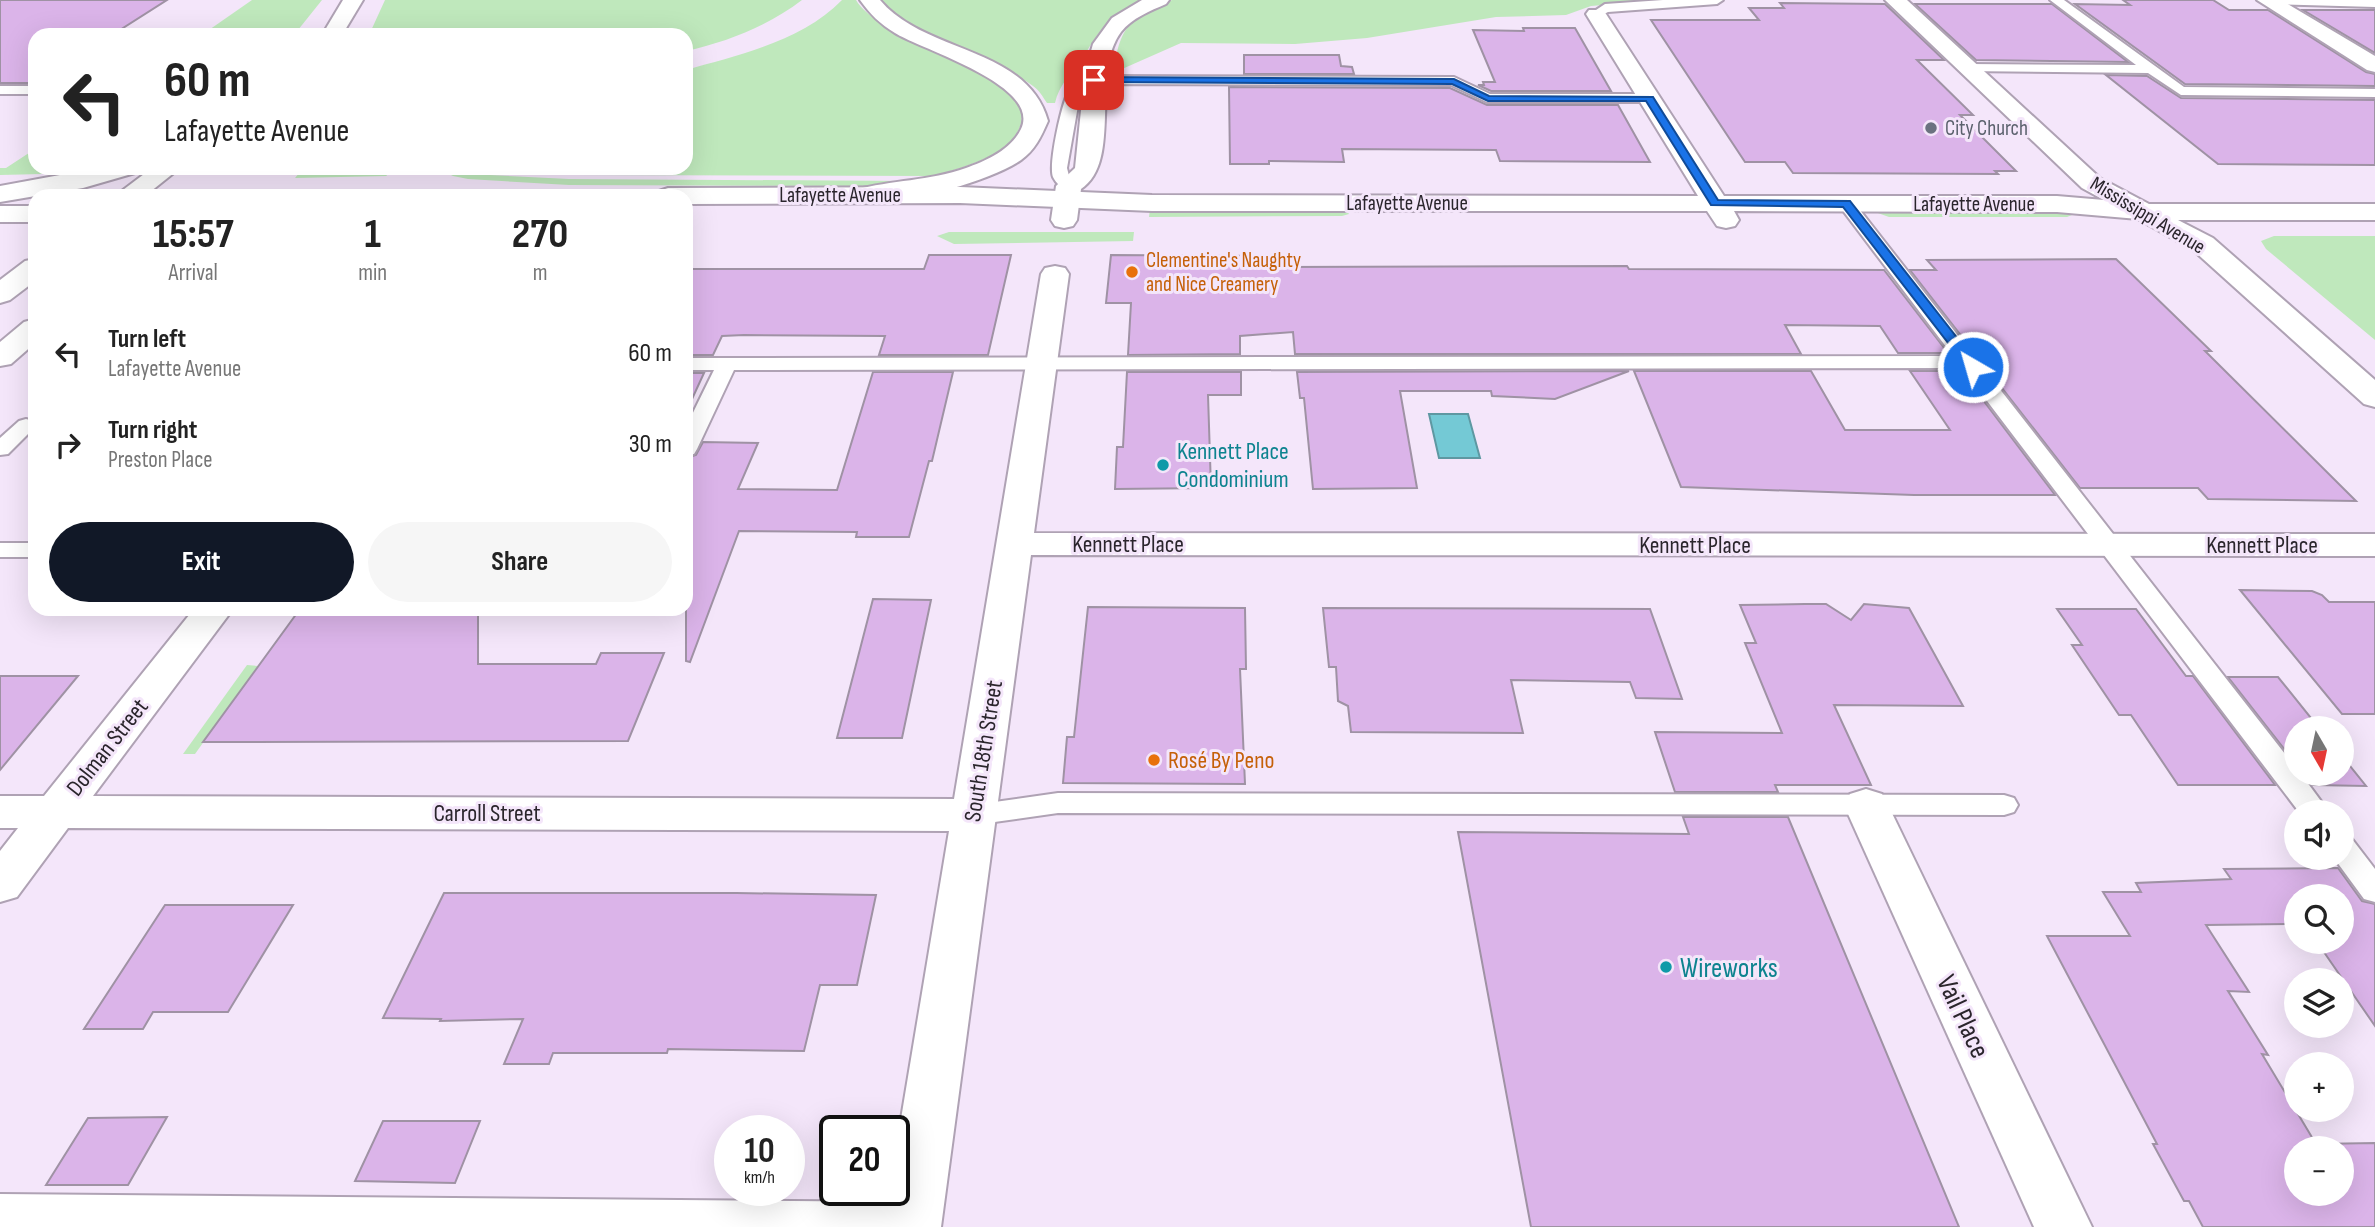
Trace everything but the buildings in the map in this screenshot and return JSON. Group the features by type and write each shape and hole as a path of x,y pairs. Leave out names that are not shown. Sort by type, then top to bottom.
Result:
{"main road":[{"path":"336,28 353,0"},
{"path":"863,195 936,184 992,165 1028,140 1036,129 1037,114 1031,100 1018,87 994,71 888,20 870,0"},
{"path":"1067,202 1087,168 1096,89 1094,80 1108,37 1118,22 1159,0"},
{"name":"Mississippi Avenue","path":"1895,0 2091,183 2203,244 2375,397"},
{"path":"2266,0 2375,65"},
{"path":"1596,14 1721,212"},
{"path":"30,189 101,175"},
{"path":"138,189 158,175"},
{"path":"0,194 28,189"},
{"name":"Lafayette Avenue","path":"693,196 986,195 1067,202"},
{"name":"Lafayette Avenue","path":"693,219 1067,202 1853,213 2078,222 2146,212 2375,212"},
{"path":"0,214 28,214"},
{"path":"0,294 28,272"},
{"name":"South 18th Street","path":"913,1223 1055,274"},
{"path":"0,357 28,334"},
{"name":"Kennett Place","path":"1014,544 2375,545"},
{"name":"Dolman Street","path":"0,884 209,616"},
{"name":"Vail Place","path":"1866,805 2063,1227"},
{"name":"Carroll Street","path":"0,811 973,815"}],"lane":[{"path":"1596,14 1617,7 1717,0"},
{"path":"2056,0 2181,91 2375,93"},
{"path":"2266,0 2375,3"},
{"path":"1968,68 2150,69"},
{"path":"1094,80 1454,82 1488,98 1649,99"},
{"path":"0,90 28,90"},
{"path":"1853,213 2306,800"},
{"path":"693,364 1969,362"},
{"path":"693,434 727,364"},
{"path":"0,449 26,425"},
{"path":"0,550 28,550"},
{"path":"973,815 1058,803 2004,805"},
{"path":"2354,863 2375,891"},
{"path":"0,1211 333,1221 913,1223"}],"green space":[{"path":"252,0 322,0 300,28 212,28"},
{"path":"385,0 802,0 747,32 693,49 693,28 372,28"},
{"path":"842,0 856,0 870,15 893,29 980,72 1004,88 1019,105 1021,123 1016,134 1008,144 984,159 933,176 569,175 693,175 693,68 769,45 826,14"},
{"path":"881,0 1143,0 1123,10 1108,22 1063,84 1055,103 1047,103 1035,88 1018,77 905,23"},
{"path":"1172,0 1663,0 1591,6 1566,15 1496,17 1367,38 1295,44 1181,43 1113,73 1119,45 1129,26 1145,12"},
{"path":"28,154 28,174 0,175 0,168 6,168"},
{"path":"298,175 387,176 295,178"},
{"path":"451,175 569,179 914,181 869,186 569,185"},
{"path":"1150,209 1346,210 1349,214 1149,217"},
{"path":"1875,212 2069,212 2072,215 1889,217"},
{"path":"949,232 1134,232 1133,241 954,244 937,236"},
{"path":"2274,236 2375,236 2375,340 2266,249 2261,241"},
{"path":"247,665 258,666 195,754 183,754"}],"water":[{"path":"1429,414 1468,414 1480,458 1439,458"}],"place":[{"name":"City Church","path":"1931,128"},
{"name":"Clementine's Naughty and Nice Creamery","path":"1132,272"},
{"name":"Kennett Place Condominium","path":"1163,465"},
{"name":"Rosé By Peno","path":"1154,760"},
{"name":"Wireworks","path":"1666,967"}],"route":[{"path":"1094,80 1454,82 1488,98 1649,99 1715,203 1846,204 1973,367"}]}
